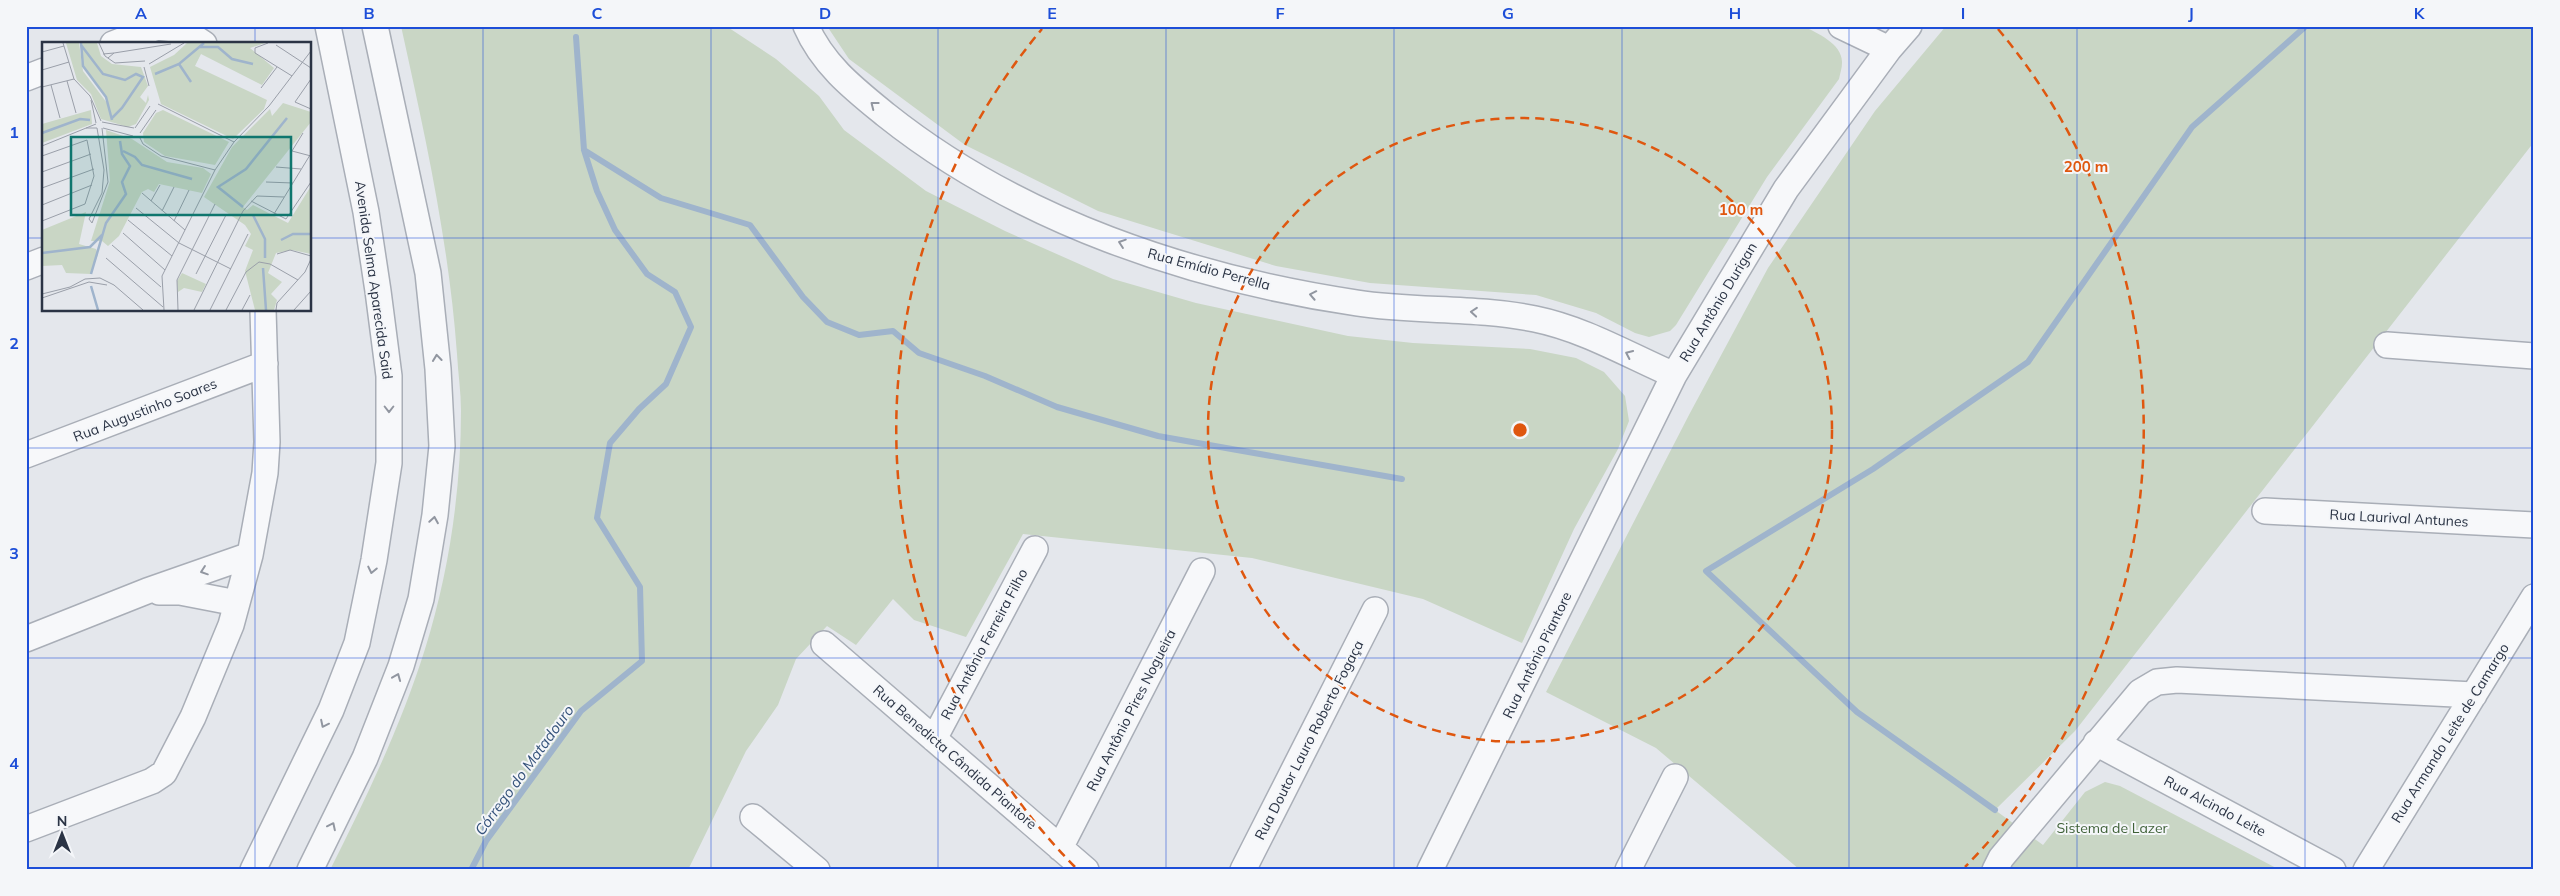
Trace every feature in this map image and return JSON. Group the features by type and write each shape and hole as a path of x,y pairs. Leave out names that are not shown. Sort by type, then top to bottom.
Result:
{"street":[{"name":"Avenida Selma Aparecida Said","path":"252,870 331,710 357,643 374,560 389,463 390,376 366,212 328,26"},
{"path":"310,870 365,758 401,666 421,599 435,515 442,446 438,370 428,273 376,26"},
{"name":"Rua Emídio Perrella","path":"806,26 814,45 840,76 912,135 969,173 1046,212 1106,238 1175,262 1260,284 1354,303 1535,319 1590,336 1674,375"},
{"path":"1841,26 1889,49"},
{"name":"Rua Antônio Durigan","path":"1642,439 1674,375 1786,188 1889,49 1909,26"},
{"path":"118,42 157,27 183,30 201,42"},
{"path":"26,78 42,72"},
{"path":"26,267 42,261"},
{"path":"26,829 152,781 164,773 193,717 230,625 250,555 265,473 267,442 263,311"},
{"path":"2387,345 2534,356"},
{"name":"Rua Augustinho Soares","path":"26,455 265,364"},
{"name":"Rua Antônio Piantore","path":"1430,870 1642,439"},
{"name":"Rua Laurival Antunes","path":"2265,511 2534,524"},
{"name":"Rua Antônio Ferreira Filho","path":"934,738 1035,549"},
{"path":"26,639 147,592 250,555"},
{"name":"Rua Antônio Pires Nogueira","path":"1060,848 1202,572"},
{"path":"147,592 180,592 236,603"},
{"name":"Rua Armando Leite de Camargo","path":"2366,870 2534,597"},
{"name":"Rua Doutor Lauro Roberto Fogaça","path":"1243,870 1375,610"},
{"name":"Rua Benedicta Cândida Piantore","path":"824,644 1086,870"},
{"path":"1995,870 2001,858 2096,743 2140,692 2157,682 2177,680 2474,695"},
{"name":"Rua Alcindo Leite","path":"2096,743 2333,870"},
{"path":"1628,870 1675,777"},
{"path":"753,817 817,870"}],"green space":[{"path":"401,26 726,26 776,59 819,96 844,130 926,191 1005,231 1113,279 1196,303 1348,336 1413,343 1530,349 1576,358 1604,372 1625,396 1629,421 1618,449 1574,529 1522,643 1423,599 1252,558 1023,534 966,637 914,620 893,599 856,645 827,626 796,659 778,705 746,751 688,870 330,870 370,789 416,678 441,591 452,531 459,471 461,397 448,271 435,189"},
{"path":"827,26 1803,26 1834,45 1841,56 1842,63 1839,79 1767,177 1676,325 1670,331 1649,337 1635,333 1596,313 1536,295 1370,283 1276,266 1098,211 965,145 849,59"},
{"name":"Sistema de Lazer","path":"1946,26 2534,26 2534,142 2075,731 1995,810 2043,845 2085,792 2105,782 2120,786 2280,870 1800,870 1656,748 1546,692 1690,413 1768,268 1875,111"}],"waterway":[{"path":"1995,810 1857,712 1706,571 1873,469 2028,362 2192,127 2306,26"},
{"name":"Córrego do Matadouro","path":"471,870 486,841 581,711 642,661 640,587 597,518 610,443 639,409 666,384 691,327 675,292 647,274 615,230 597,191 584,150 576,37"},
{"path":"584,150 661,198 750,225 803,297 827,322 859,335 893,331 919,353 985,376 1057,407 1158,436 1402,479"}]}
